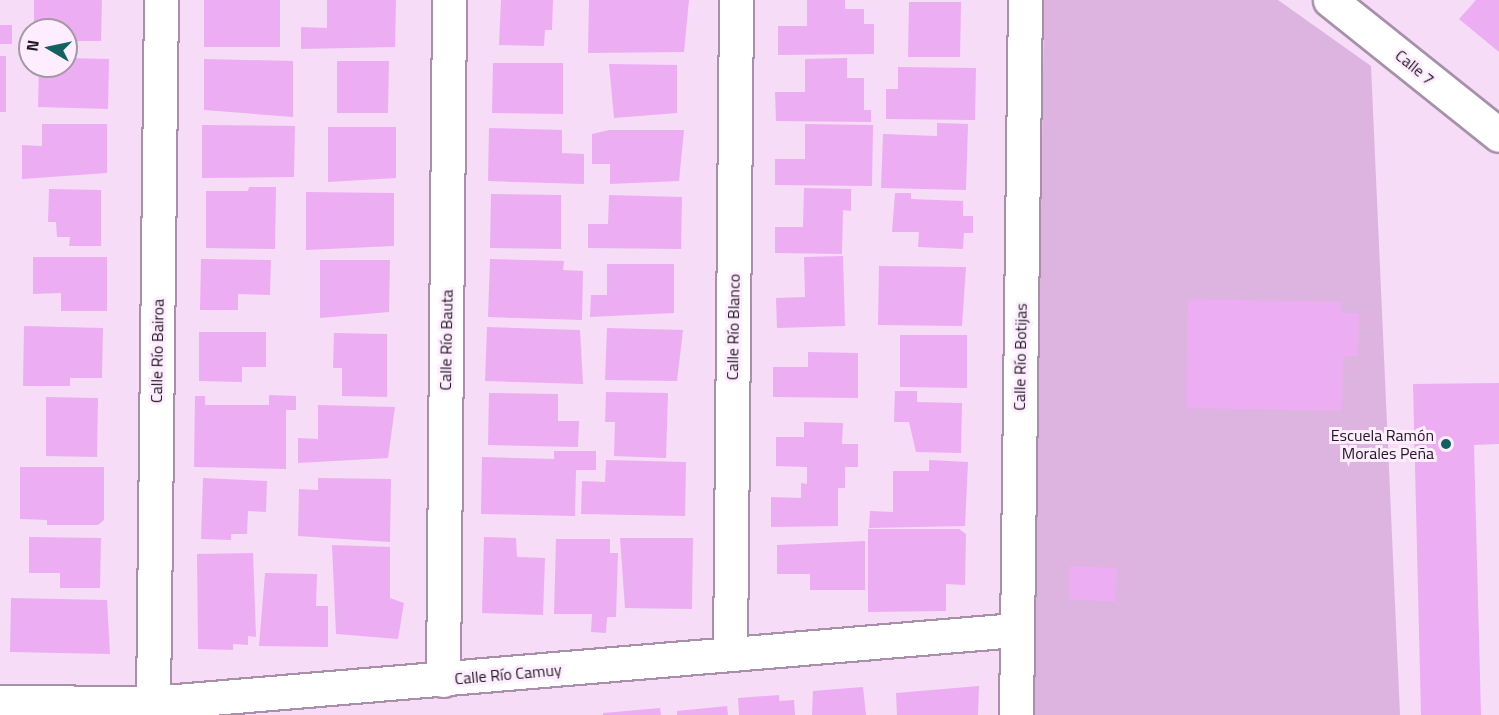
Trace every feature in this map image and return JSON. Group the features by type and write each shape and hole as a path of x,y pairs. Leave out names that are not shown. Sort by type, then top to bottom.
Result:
{"street":[{"name":"Calle Río Bairoa","path":"153,703 161,0"},
{"name":"Calle Río Bauta","path":"443,680 449,0"},
{"name":"Calle Río Blanco","path":"730,653 736,0"},
{"name":"Calle Río Botijas","path":"1016,715 1024,0"},
{"name":"Calle 7","path":"1330,0 1499,135"},
{"name":"Calle Río Camuy","path":"0,702 153,703 1016,630"}],"shaded area":[{"path":"1044,0 1278,0 1371,66 1400,715 1034,715"}],"building":[{"path":"34,0 102,0 101,41 78,41 78,18 34,18"},
{"path":"204,0 280,0 280,47 204,47"},
{"path":"327,0 396,0 395,47 301,49 301,27 327,28"},
{"path":"501,0 553,0 552,30 545,30 544,46 499,45"},
{"path":"589,0 689,0 684,52 588,53"},
{"path":"807,0 845,0 845,9 864,9 864,24 874,24 874,54 778,55 778,26 807,26"},
{"path":"1476,0 1499,0 1499,52 1459,19"},
{"path":"909,2 961,2 960,57 908,57"},
{"path":"0,25 12,25 12,44 0,44"},
{"path":"0,56 6,56 6,112 0,112"},
{"path":"78,58 109,59 108,109 38,107 39,78 78,78"},
{"path":"847,58 847,78 864,78 864,110 871,110 871,122 776,121 775,92 805,92 805,59"},
{"path":"204,59 293,61 293,117 204,110"},
{"path":"337,61 389,61 388,113 337,113"},
{"path":"493,63 563,63 563,114 492,113"},
{"path":"609,64 677,65 677,113 614,118"},
{"path":"898,67 976,68 975,120 886,119 886,89 898,89"},
{"path":"937,123 968,124 966,190 881,188 883,134 937,136"},
{"path":"42,124 107,124 107,173 22,179 22,145 42,146"},
{"path":"805,124 873,125 872,186 775,185 775,159 805,159"},
{"path":"202,125 295,126 294,177 202,178"},
{"path":"328,127 396,127 396,178 328,182"},
{"path":"489,128 562,130 562,153 584,154 584,184 488,181"},
{"path":"609,130 684,130 679,181 610,184 610,164 592,164 592,134"},
{"path":"249,187 276,187 275,249 206,248 206,191 248,191"},
{"path":"804,188 851,189 851,211 843,210 842,254 775,253 775,227 803,227"},
{"path":"49,189 101,190 101,246 69,246 70,237 57,237 56,222 48,222"},
{"path":"306,192 394,193 394,246 306,250"},
{"path":"895,193 911,193 911,199 963,201 963,216 973,216 973,233 964,233 963,249 918,247 919,232 892,232"},
{"path":"491,194 561,195 561,249 490,248"},
{"path":"609,195 682,197 681,249 588,248 588,224 608,224"},
{"path":"843,256 845,326 777,328 776,298 805,297 804,257"},
{"path":"33,257 107,257 107,311 61,311 61,293 33,294"},
{"path":"201,259 271,260 270,295 238,294 238,310 200,310"},
{"path":"490,259 564,261 563,270 583,271 582,320 488,317"},
{"path":"320,260 390,260 389,312 320,318"},
{"path":"607,264 674,264 674,313 590,317 591,295 607,295"},
{"path":"879,266 966,267 962,326 878,325"},
{"path":"1188,299 1342,302 1342,313 1359,313 1358,356 1343,356 1342,411 1186,408"},
{"path":"24,326 103,328 102,378 70,378 70,386 23,386"},
{"path":"487,327 580,330 583,384 485,381"},
{"path":"607,328 683,330 677,381 605,380"},
{"path":"199,332 266,332 266,367 242,367 242,382 199,381"},
{"path":"334,333 387,334 387,397 342,396 342,368 333,368"},
{"path":"900,335 967,335 967,388 900,387"},
{"path":"808,352 858,353 858,398 773,397 773,367 808,367"},
{"path":"1499,383 1499,444 1474,445 1481,715 1421,715 1413,384"},
{"path":"895,391 917,391 917,402 962,403 961,453 916,452 909,422 894,422"},
{"path":"606,392 668,393 666,458 614,456 615,422 605,422"},
{"path":"489,393 558,394 558,421 579,421 578,447 488,445"},
{"path":"269,395 296,396 296,410 286,410 286,469 194,467 195,396 205,396 205,405 269,405"},
{"path":"46,397 98,398 97,457 46,456"},
{"path":"318,405 395,407 388,458 298,463 298,438 318,439"},
{"path":"804,422 843,423 842,444 858,444 858,467 845,467 845,488 838,488 838,526 771,527 771,497 801,498 801,483 807,484 807,467 776,466 776,437 804,437"},
{"path":"554,451 596,451 596,470 576,470 575,516 481,514 482,457 554,459"},
{"path":"606,460 686,462 685,516 581,514 582,481 605,482"},
{"path":"929,460 968,462 965,526 869,528 870,511 893,512 893,471 929,471"},
{"path":"20,467 104,467 104,520 98,525 47,525 47,520 20,519"},
{"path":"203,478 267,481 266,512 248,511 247,534 231,534 231,540 201,539"},
{"path":"318,478 391,479 390,542 298,536 299,489 318,490"},
{"path":"868,529 959,529 966,534 965,585 946,584 946,611 868,612"},
{"path":"29,537 101,538 100,588 60,588 60,573 29,573"},
{"path":"484,537 516,538 517,557 545,558 543,615 482,613"},
{"path":"620,538 693,538 692,609 625,608"},
{"path":"556,539 610,539 610,553 618,553 616,617 607,617 606,633 591,632 592,614 554,614"},
{"path":"865,541 865,590 810,590 810,574 777,574 777,545"},
{"path":"332,545 390,547 390,598 404,603 398,639 336,634"},
{"path":"253,553 256,637 248,636 248,645 233,644 233,650 198,649 197,554"},
{"path":"1070,566 1117,568 1115,602 1069,599"},
{"path":"265,573 317,574 316,606 328,606 328,647 259,646"},
{"path":"11,598 107,600 110,654 10,652"},
{"path":"979,686 978,715 897,715 896,693"},
{"path":"863,687 866,715 812,715 813,691"},
{"path":"779,695 779,701 794,700 795,715 739,715 738,698"},
{"path":"727,706 728,715 677,715 677,711"},
{"path":"660,708 661,715 603,715 603,713"}],"place":[{"name":"Escuela Ramón Morales Peña","path":"1446,444"}]}
